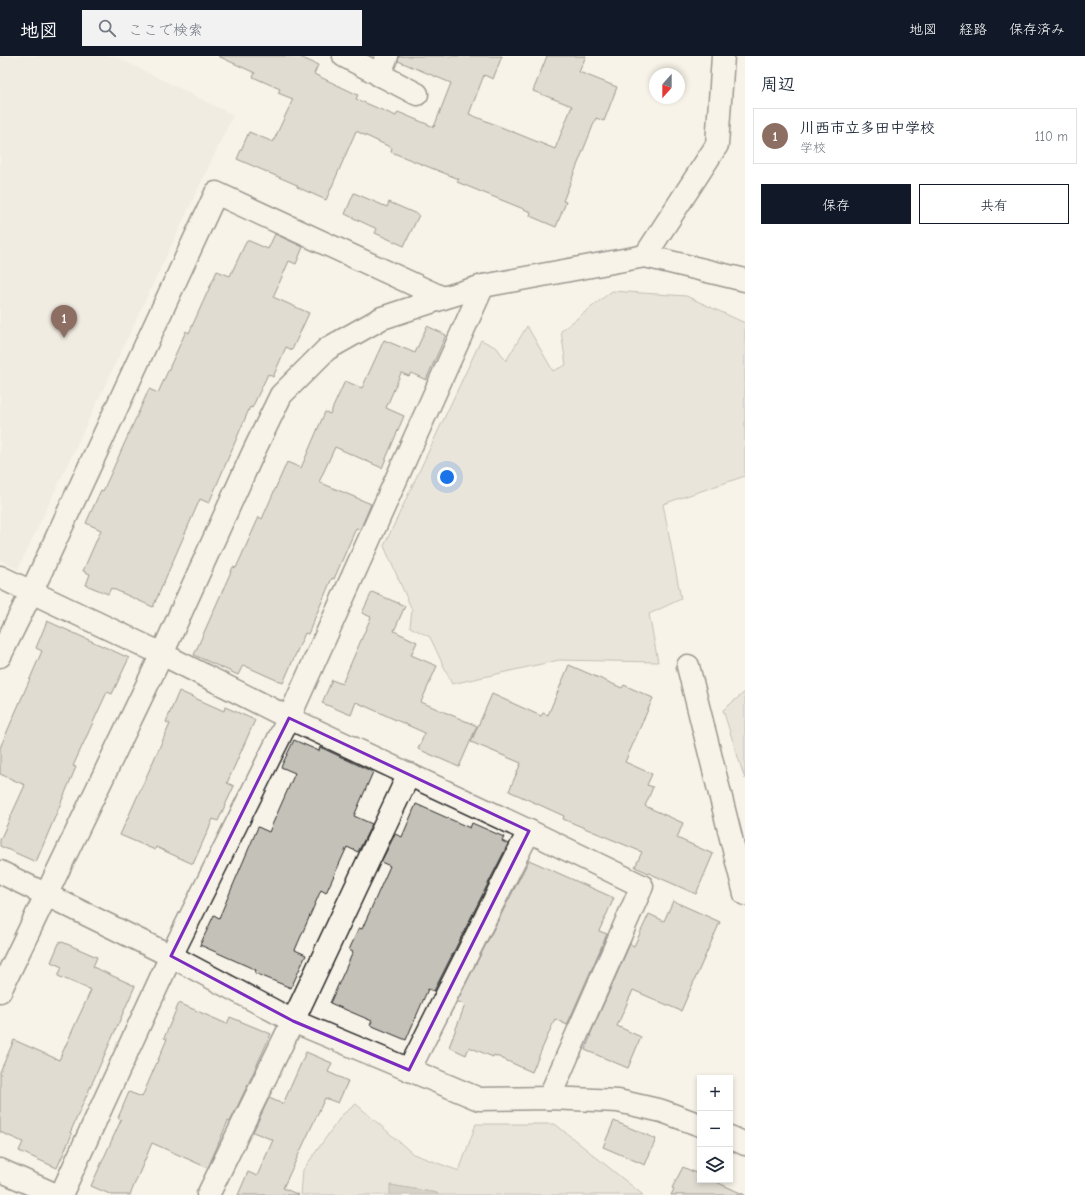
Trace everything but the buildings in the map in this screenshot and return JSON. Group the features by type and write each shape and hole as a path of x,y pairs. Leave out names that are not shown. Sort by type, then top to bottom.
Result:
{"street":[{"path":"344,56 383,65 417,94"},
{"path":"645,256 717,145 723,56"},
{"path":"0,656 31,593 216,193 443,298"},
{"path":"0,991 162,654 253,453 281,395 327,349 382,318 483,286 645,256 745,280"},
{"path":"61,1195 171,956 289,718 483,286"},
{"path":"0,578 162,654 289,718 642,886 549,1098"},
{"path":"688,666 745,894"},
{"path":"208,1195 293,1021 409,774"},
{"path":"410,1070 529,831"},
{"path":"0,872 171,956 293,1021 479,1099 549,1098 618,1100 662,1111 697,1124"},
{"path":"733,1138 745,1144"},
{"path":"0,1170 56,1195"}],"highlighted area":[{"path":"289,718 529,831 409,1070 293,1021 171,956"}],"shaded area":[{"path":"0,56 114,56 233,115 18,569 0,560"},
{"path":"612,291 686,296 745,323 745,476 663,504 681,599 649,614 658,662 559,660 452,684 430,637 410,627 412,610 384,546 481,340 497,348 506,361 527,326 553,371 566,365 561,331"},
{"path":"745,692 745,779 723,710"},
{"path":"356,1104 413,1154 459,1171 476,1124 555,1124 643,1195 439,1195 437,1193 391,1185 390,1195 301,1195 303,1170 342,1115"},
{"path":"390,1185 437,1193 439,1195 390,1195"}],"place":[{"name":"川西市立多田中学校","path":"64,338"}]}
